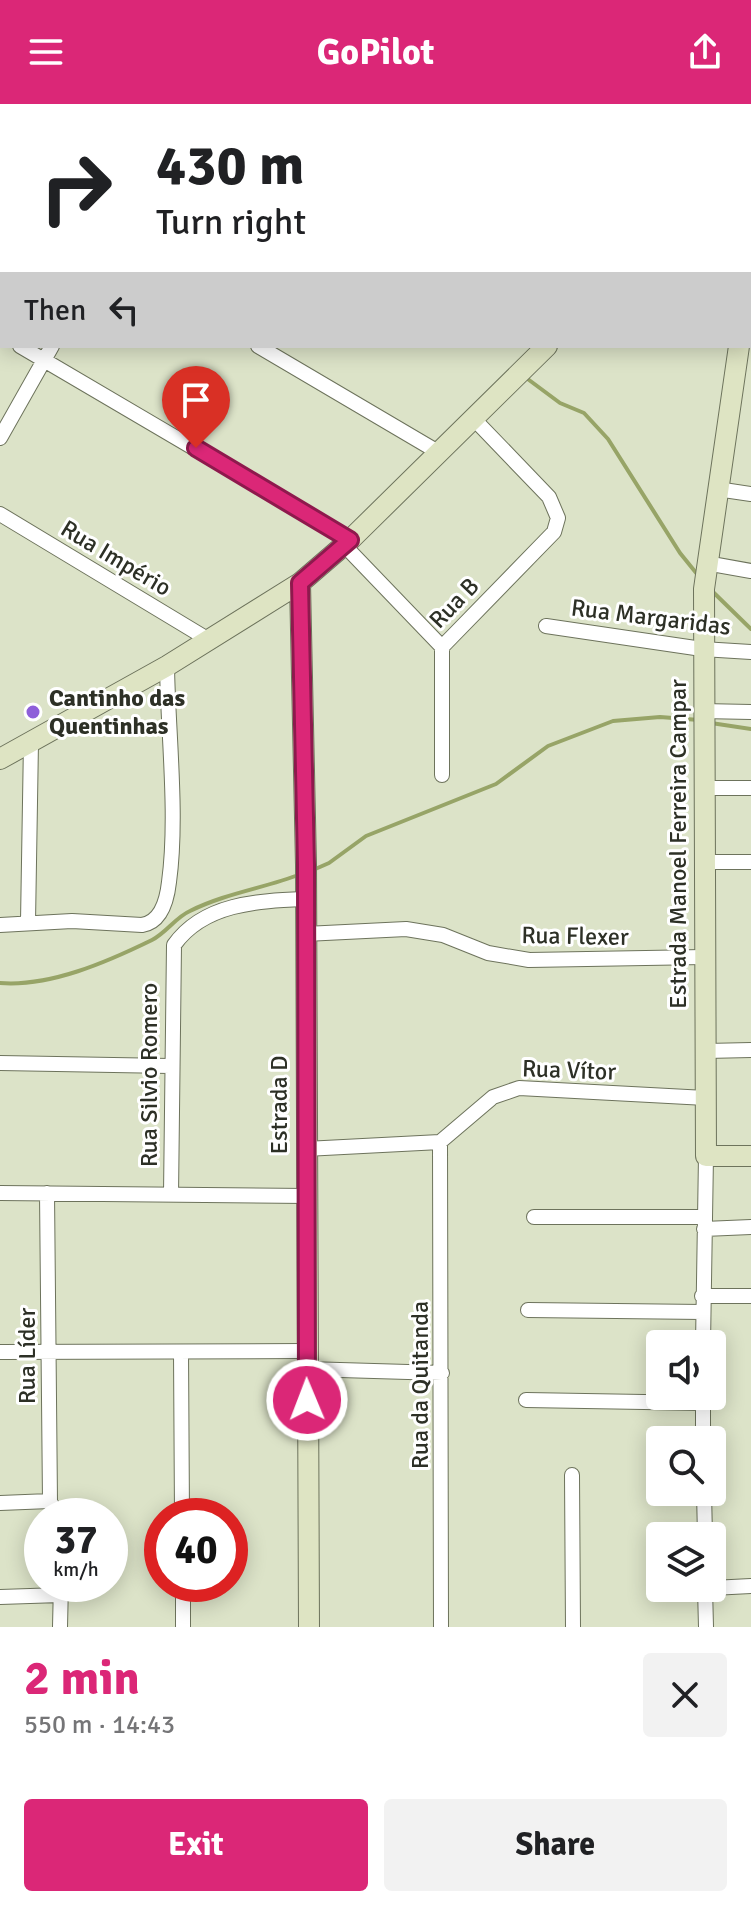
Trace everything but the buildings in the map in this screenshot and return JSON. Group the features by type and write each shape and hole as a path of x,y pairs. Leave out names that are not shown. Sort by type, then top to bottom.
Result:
{"street":[{"path":"24,348 347,543 442,647"},
{"path":"0,438 51,348"},
{"path":"261,348 438,452"},
{"path":"0,759 167,666 300,583 347,543 545,348"},
{"name":"Estrada Manoel Ferreira Campar","path":"703,1330 706,1156 702,711 704,589 717,489 742,360"},
{"name":"Rua B","path":"442,775 442,647 554,532 558,518 549,497 473,418"},
{"path":"717,489 751,494"},
{"name":"Rua Império","path":"0,514 209,640"},
{"path":"706,565 751,571"},
{"name":"Estrada D","path":"300,583 306,865 309,1627"},
{"name":"Rua Margaridas","path":"546,626 702,649 748,651"},
{"path":"0,925 28,922 152,923 162,907 170,880 167,666"},
{"path":"702,711 751,712"},
{"path":"28,922 31,742"},
{"path":"703,788 751,788"},
{"path":"704,862 751,862"},
{"name":"Rua Silvio Romero","path":"171,1195 172,955 179,938 213,914 305,894"},
{"name":"Rua Flexer","path":"305,934 406,929 443,935 488,953 529,960 704,957"},
{"path":"706,1051 751,1050"},
{"path":"0,1063 170,1066"},
{"name":"Rua Vítor","path":"440,1142 493,1097 519,1088 706,1098"},
{"path":"305,1149 440,1142"},
{"name":"Rua da Quitanda","path":"440,1142 441,1627"},
{"path":"706,1156 751,1156"},
{"path":"0,1193 307,1196"},
{"name":"Rua Líder","path":"47,1193 50,1498"},
{"path":"534,1217 751,1227"},
{"path":"702,1296 751,1296"},
{"path":"528,1310 703,1312"},
{"path":"0,1352 181,1352 442,1373"},
{"path":"181,1352 182,1498"},
{"path":"526,1400 646,1400"},
{"path":"572,1475 573,1627"},
{"path":"0,1503 24,1502"},
{"path":"726,1587 751,1586"},
{"path":"0,1597 24,1594"},
{"path":"60,1602 60,1627"},
{"path":"183,1602 183,1627"},
{"path":"705,1602 706,1627"}],"waterway":[{"path":"525,377 560,403 584,413 608,439 680,553 697,574"},
{"path":"711,590 751,629"},
{"path":"313,870 329,863 366,836 496,784 548,746 613,721 660,717 699,720"},
{"path":"711,723 751,729"},
{"path":"0,983 39,981 78,971 152,940 185,914 204,905 301,874"}],"place":[{"name":"Cantinho das Quentinhas","path":"33,712"}],"route":[{"path":"196,448 350,540 300,583 306,865 307,1400"}]}
